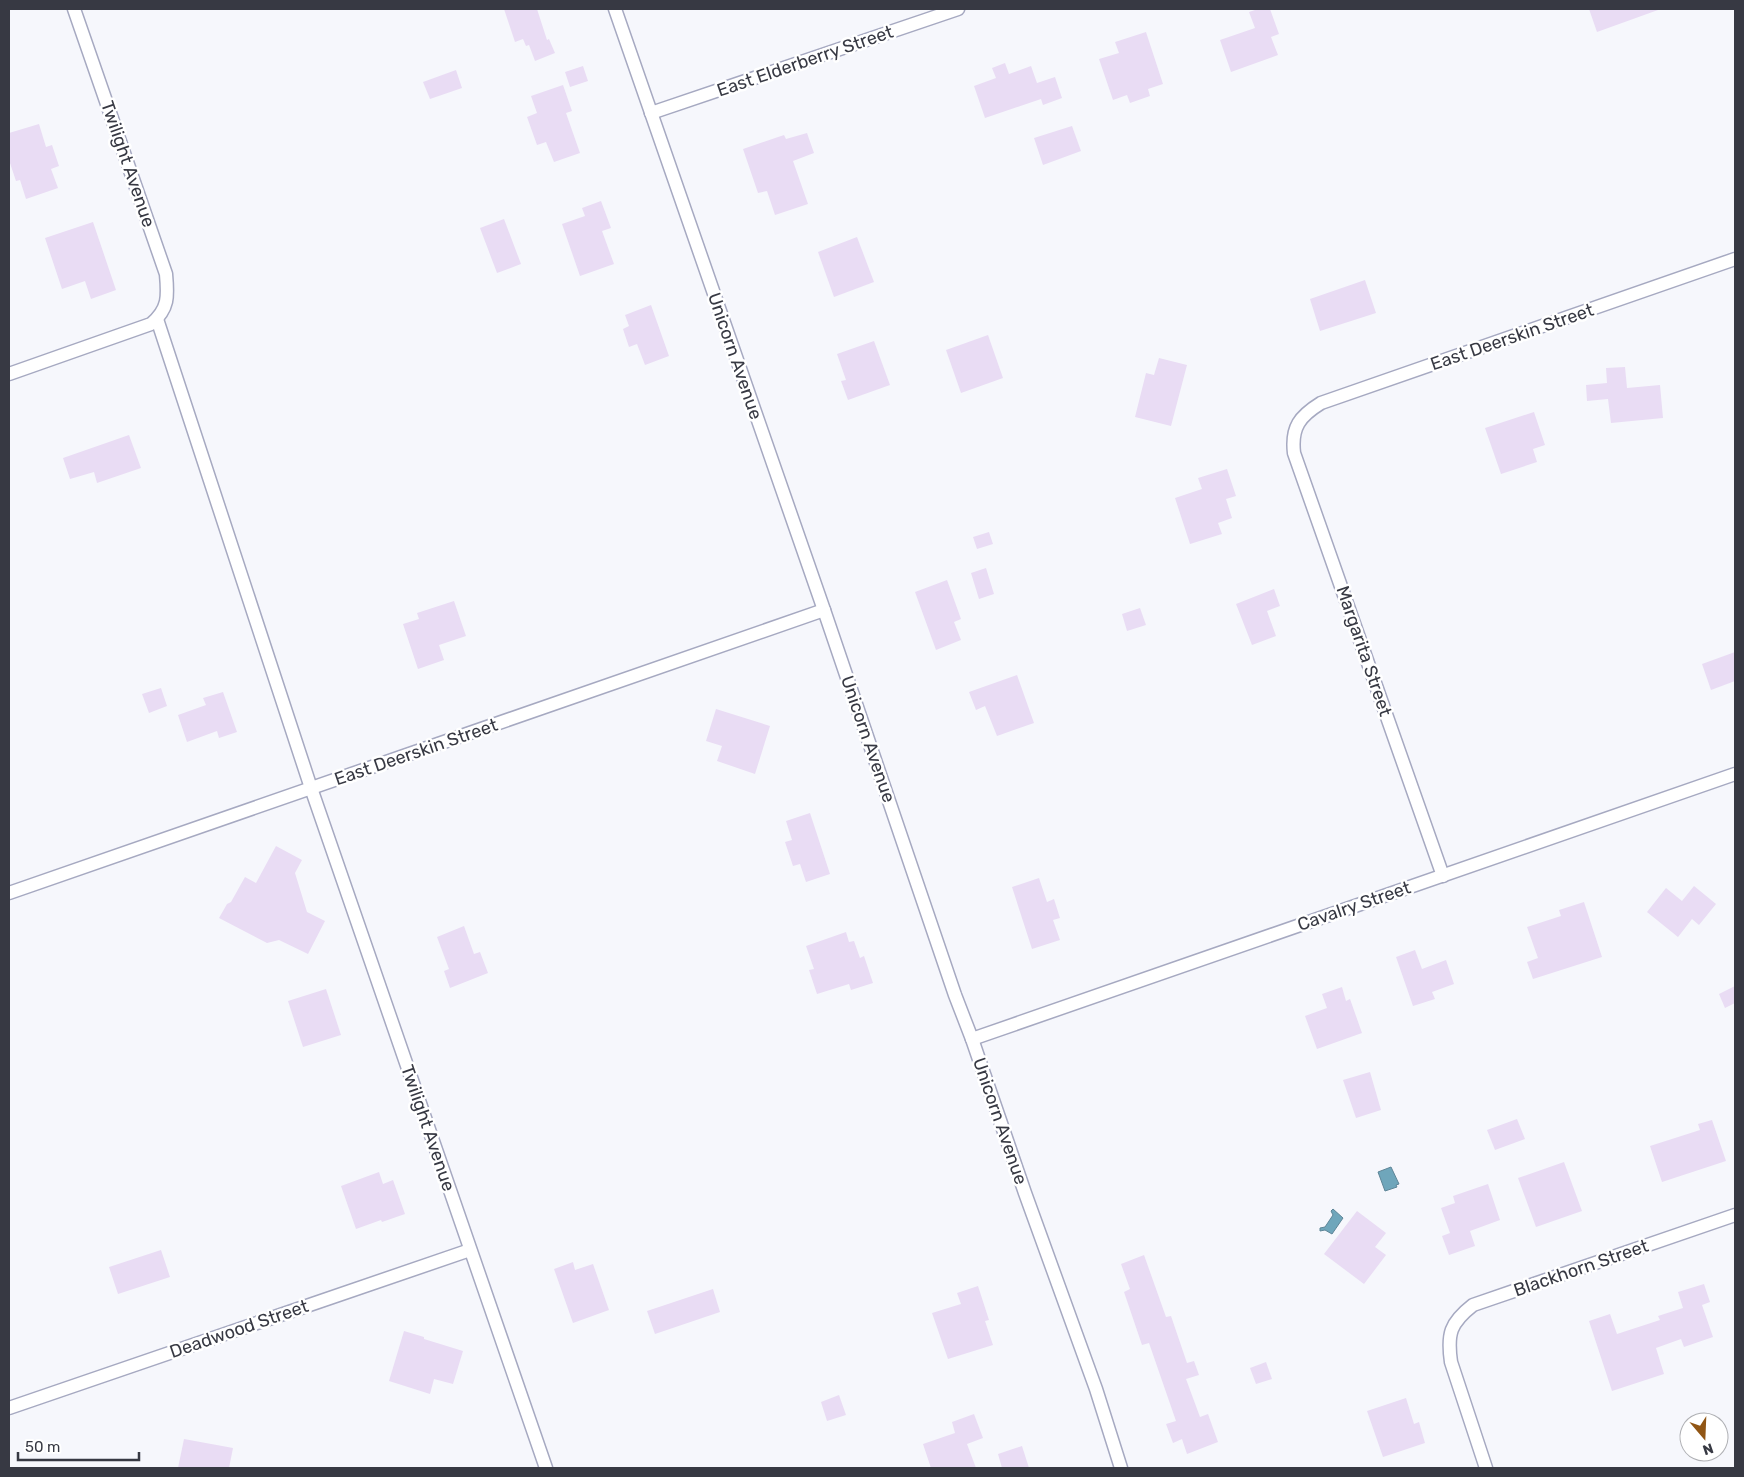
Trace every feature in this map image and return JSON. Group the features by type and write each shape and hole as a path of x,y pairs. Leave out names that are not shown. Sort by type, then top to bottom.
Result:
{"street":[{"name":"Twilight Avenue","path":"74,9 166,274 168,297 157,319 311,788 546,1468"},
{"name":"Unicorn Avenue","path":"615,9 1024,1194 1096,1389 1121,1468"},
{"name":"East Elderberry Street","path":"651,113 958,9"},
{"name":"East Deerskin Street","path":"1296,425 1307,412 1321,403 1735,259"},
{"path":"9,374 151,324 157,319"},
{"name":"Margarita Street","path":"1296,425 1292,441 1294,454 1442,876"},
{"name":"East Deerskin Street","path":"9,893 824,610"},
{"name":"Cavalry Street","path":"972,1039 1735,774"},
{"name":"Blackhorn Street","path":"1486,1468 1450,1362 1449,1335 1459,1315 1473,1305 1735,1215"},
{"name":"Deadwood Street","path":"9,1408 470,1250"}],"water":[{"path":"1391,1167 1399,1184 1396,1185 1397,1187 1385,1191 1378,1172"},
{"path":"1333,1209 1343,1218 1332,1234 1325,1230 1320,1231 1320,1228 1325,1227 1333,1215 1331,1211"}],"building":[{"path":"504,9 537,9 547,40 549,39 555,53 535,61 529,45 526,46 523,39 515,42"},
{"path":"1258,9 1270,9 1279,34 1271,37 1278,55 1231,72 1220,40 1255,28 1249,12"},
{"path":"1589,9 1657,9 1658,10 1597,32"},
{"path":"1146,32 1163,84 1148,89 1150,96 1130,103 1127,95 1113,100 1099,59 1119,53 1115,42"},
{"path":"1005,63 1009,74 1031,66 1037,83 1055,77 1062,98 1043,105 1041,99 985,118 974,86 996,78 992,68"},
{"path":"583,66 588,81 570,87 565,72"},
{"path":"456,70 462,88 430,99 423,82"},
{"path":"563,85 572,111 566,113 580,153 554,162 546,142 537,145 527,117 537,113 531,96"},
{"path":"39,124 46,147 52,145 59,166 51,169 58,188 26,199 20,180 16,181 9,160 9,133"},
{"path":"1072,126 1081,151 1043,165 1034,138"},
{"path":"807,133 814,153 793,161 808,204 775,215 767,191 758,193 743,149 784,135 786,139"},
{"path":"601,201 611,228 602,231 614,264 580,276 562,224 585,216 582,208"},
{"path":"504,219 521,264 497,273 480,228"},
{"path":"93,222 116,290 91,299 85,281 62,289 45,238"},
{"path":"857,237 874,282 834,297 818,252"},
{"path":"1365,280 1376,313 1320,331 1310,299"},
{"path":"651,305 669,356 645,365 637,344 629,347 623,329 629,326 625,315"},
{"path":"988,335 1003,378 961,393 946,350"},
{"path":"874,341 890,385 848,400 841,381 846,380 837,354"},
{"path":"1159,358 1187,365 1171,426 1135,417 1146,373 1154,375"},
{"path":"1625,367 1627,388 1660,385 1663,418 1611,423 1608,399 1587,401 1586,385 1607,383 1606,368"},
{"path":"1534,412 1545,445 1533,449 1537,462 1501,474 1485,428"},
{"path":"129,435 141,468 97,483 94,472 70,479 63,458"},
{"path":"1227,469 1236,496 1226,499 1232,518 1218,523 1222,534 1190,544 1175,498 1202,489 1198,478"},
{"path":"989,532 993,544 977,549 973,537"},
{"path":"986,568 994,594 979,599 971,573"},
{"path":"947,580 961,619 954,622 961,640 936,650 915,592"},
{"path":"1274,589 1280,606 1267,611 1276,636 1252,645 1236,604"},
{"path":"454,601 466,636 439,645 444,660 418,669 403,624 419,619 417,613"},
{"path":"1140,608 1146,625 1127,631 1122,614"},
{"path":"1735,652 1735,681 1711,690 1702,664"},
{"path":"1017,675 1034,723 997,736 985,706 976,710 969,692"},
{"path":"161,688 167,706 149,713 142,694"},
{"path":"223,692 237,732 219,738 217,731 187,742 178,715 206,705 203,698"},
{"path":"716,709 770,726 755,774 717,761 722,746 706,741"},
{"path":"810,813 830,874 806,882 800,864 793,866 785,842 792,840 786,821"},
{"path":"276,846 302,860 295,873 307,912 325,921 308,954 279,940 267,943 219,918 227,904 231,902 245,877 256,883"},
{"path":"1039,878 1047,902 1054,899 1060,918 1053,920 1060,940 1032,949 1012,887"},
{"path":"1694,886 1716,904 1699,925 1692,919 1678,937 1647,912 1666,888 1682,901"},
{"path":"1584,902 1602,957 1533,979 1527,962 1538,958 1527,927 1561,916 1559,910"},
{"path":"464,926 474,954 480,952 488,973 450,988 444,971 449,969 437,937"},
{"path":"846,932 849,942 854,941 860,958 864,956 873,983 851,990 849,984 817,994 809,970 814,969 806,946"},
{"path":"1415,950 1422,969 1446,960 1454,984 1432,992 1435,999 1413,1006 1396,957"},
{"path":"1735,986 1735,1003 1725,1008 1719,994"},
{"path":"1342,987 1346,1001 1350,999 1362,1033 1317,1049 1305,1016 1327,1008 1322,994"},
{"path":"326,989 341,1035 303,1047 288,1001"},
{"path":"1370,1072 1381,1110 1356,1118 1343,1080"},
{"path":"1517,1119 1525,1139 1495,1150 1487,1130"},
{"path":"1712,1120 1726,1161 1662,1182 1650,1146 1700,1130 1698,1124"},
{"path":"1564,1162 1582,1211 1536,1227 1518,1178"},
{"path":"379,1172 383,1184 393,1180 405,1214 356,1229 341,1186"},
{"path":"1488,1184 1500,1220 1470,1231 1475,1246 1449,1255 1442,1236 1450,1233 1441,1208 1455,1203 1453,1196"},
{"path":"1357,1211 1386,1233 1375,1247 1386,1255 1364,1284 1324,1254"},
{"path":"161,1250 170,1277 118,1294 109,1267"},
{"path":"1144,1255 1166,1317 1171,1316 1187,1363 1194,1361 1199,1375 1186,1379 1200,1417 1208,1414 1218,1442 1187,1454 1182,1439 1173,1443 1166,1424 1176,1421 1149,1343 1142,1345 1124,1292 1130,1289 1121,1264"},
{"path":"573,1262 575,1270 593,1264 609,1310 573,1323 554,1269"},
{"path":"1704,1284 1710,1302 1702,1305 1713,1337 1684,1347 1681,1339 1656,1348 1664,1374 1612,1391 1589,1321 1610,1314 1617,1334 1660,1320 1658,1316 1683,1308 1678,1292"},
{"path":"978,1286 989,1320 985,1321 993,1345 948,1359 932,1313 961,1304 957,1293"},
{"path":"713,1289 720,1312 655,1334 647,1311"},
{"path":"404,1331 463,1351 453,1384 434,1379 430,1394 389,1381"},
{"path":"1266,1362 1272,1379 1256,1384 1250,1368"},
{"path":"839,1395 846,1415 827,1421 821,1402"},
{"path":"1406,1398 1414,1424 1419,1422 1425,1443 1383,1457 1367,1411"},
{"path":"974,1414 983,1438 967,1444 976,1468 931,1468 923,1444 955,1433 952,1422"},
{"path":"184,1439 233,1448 229,1468 178,1468"},
{"path":"1022,1446 1029,1468 1002,1468 998,1454"}]}
